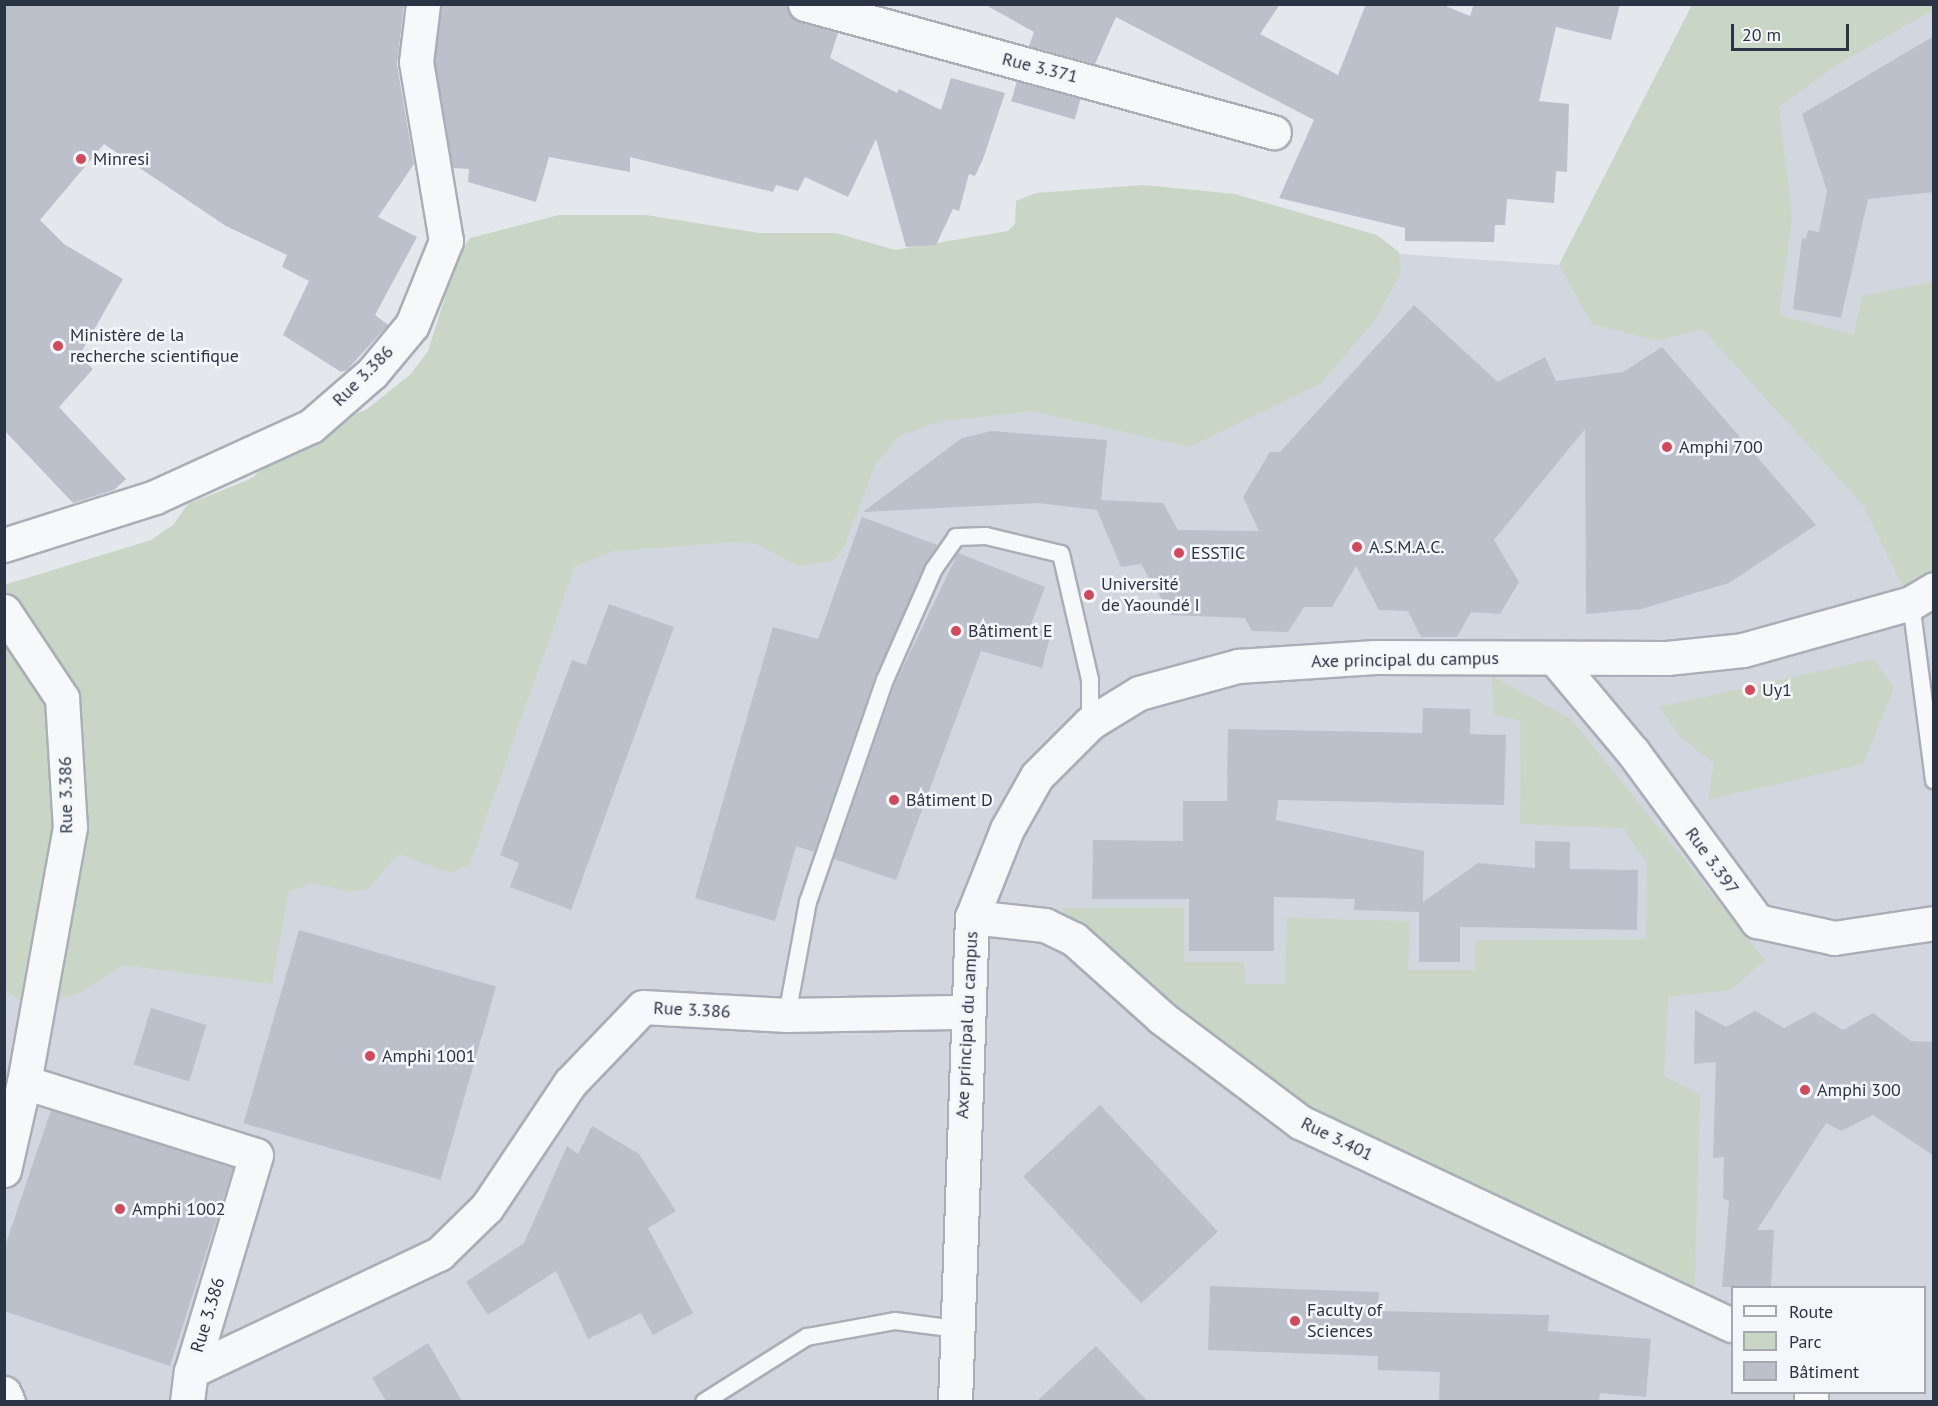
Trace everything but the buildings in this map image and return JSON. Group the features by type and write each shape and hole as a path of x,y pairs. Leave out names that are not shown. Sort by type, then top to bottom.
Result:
{"street":[{"name":"Rue 3.386","path":"4,545 155,496 311,426 372,373 412,325 446,241 416,62 423,4"},
{"name":"Rue 3.371","path":"805,4 1274,132"},
{"name":"Axe principal du campus","path":"955,1401 966,1012 972,917 1007,830 1037,776 1090,723 1139,693 1238,666 1375,657 1556,660 1743,650 1922,596"},
{"name":"Rue 3.386","path":"4,611 62,698 70,827 24,1082 256,1155 189,1386"},
{"name":"Rue 3.397","path":"1556,660 1634,752 1757,921 1834,938 1934,923"},
{"name":"Rue 3.401","path":"972,917 1045,926 1074,939 1162,1018 1300,1122 1731,1325"},
{"name":"Rue 3.386","path":"189,1386 439,1254 487,1207 570,1083 643,1007 787,1015 966,1012"},
{"path":"4,1170 24,1082"},
{"path":"4,1393 8,1401"}],"lane":[{"path":"787,1015 808,902 885,680 934,568 956,537 986,536 1061,554 1090,680 1090,723"},
{"path":"1922,596 1934,781"},
{"path":"704,1401 807,1337 895,1321 957,1329"}],"shaded area":[{"name":"Université de Yaoundé I","path":"1692,5 1933,5 1933,1401 5,1402 5,795 1053,230 1559,265"}],"green space":[{"path":"1692,5 1933,5 1933,10 1838,64 1779,107 1792,218 1779,315 1854,335 1862,296 1933,282 1933,589 1911,603 1863,505 1702,329 1659,341 1592,324 1559,265"},
{"path":"1143,185 1235,194 1377,235 1399,252 1401,273 1374,321 1321,383 1190,447 1033,411 942,421 901,435 876,463 844,547 834,560 798,566 757,544 734,542 615,551 575,566 470,864 451,873 398,854 368,889 351,892 312,883 288,892 272,984 123,965 78,994 29,1007 5,990 4,585 151,540 173,525 188,504 250,479 302,437 367,409 411,374 428,351 458,256 470,238 559,215 646,215 759,233 836,233 895,250 1008,231 1015,224 1016,201 1036,193"},
{"path":"1874,659 1894,688 1863,764 1708,800 1714,763 1681,738 1659,707"},
{"path":"1492,676 1571,719 1765,960 1730,990 1668,997 1664,1076 1700,1095 1694,1307 1300,1122 1074,939 1062,908 1184,907 1184,962 1244,962 1245,984 1285,984 1287,918 1410,921 1408,970 1476,970 1475,940 1646,939 1647,863 1623,828 1520,824 1521,721 1494,715"}],"place":[{"name":"Minresi","path":"81,159"},
{"name":"Ministère de la recherche scientifique","path":"58,346"},
{"name":"Amphi 700","path":"1667,447"},
{"name":"A.S.M.A.C.","path":"1357,547"},
{"name":"ESSTIC","path":"1179,553"},
{"name":"Université de Yaoundé I","path":"1089,595"},
{"name":"Bâtiment E","path":"956,631"},
{"name":"Uy1","path":"1750,690"},
{"name":"Bâtiment D","path":"894,800"},
{"name":"Amphi 1001","path":"370,1056"},
{"name":"Amphi 300","path":"1805,1090"},
{"name":"Amphi 1002","path":"120,1209"},
{"name":"Faculty of Sciences","path":"1295,1321"}]}
